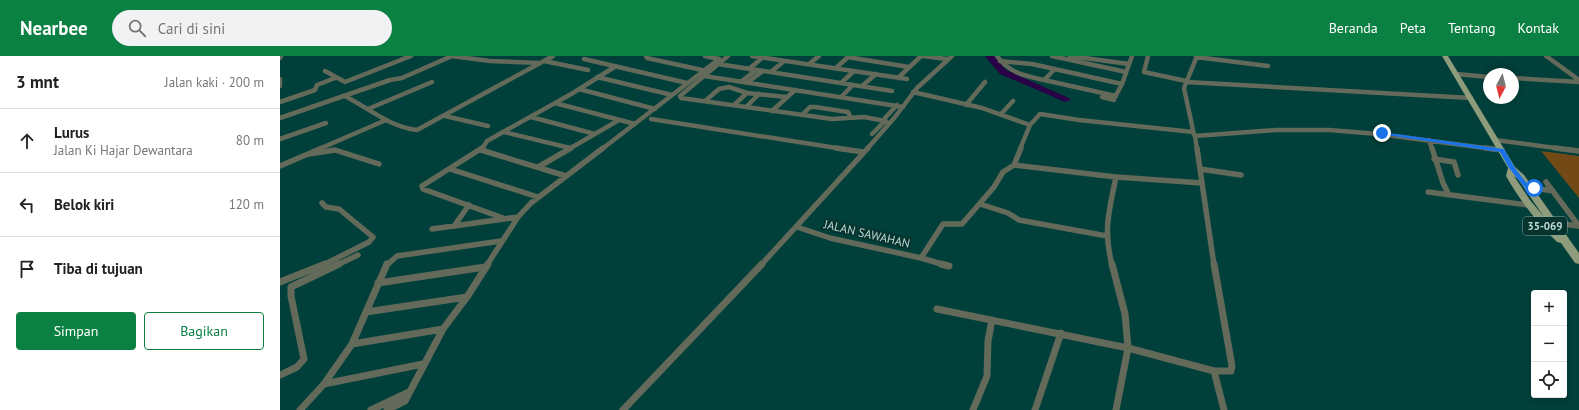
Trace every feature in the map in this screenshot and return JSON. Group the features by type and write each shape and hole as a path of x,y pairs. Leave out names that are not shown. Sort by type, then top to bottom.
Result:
{"main road":[{"name":"35-069","path":"1445,56 1512,168 1510,176 1557,224 1575,254"},
{"name":"35-069","path":"1530,196 1544,224 1575,254"}],"street":[{"path":"325,71 342,82 348,81 411,56"},
{"path":"280,118 340,96 345,96 390,80 402,78 453,56 490,61 542,62 588,70"},
{"path":"469,59 475,56"},
{"path":"490,61 499,56"},
{"path":"345,96 386,120 413,130 420,129 553,56"},
{"path":"705,56 749,69 892,91"},
{"path":"728,56 718,61 703,73 680,96 681,98 832,119 864,117 887,122"},
{"path":"752,56 907,79"},
{"path":"809,64 819,56"},
{"path":"898,78 922,56 947,59"},
{"path":"623,410 797,227 863,152 901,106 903,100 912,94 947,59 952,56"},
{"path":"997,56 1004,67 1012,72 1114,99 1122,84 1132,56"},
{"path":"1052,56 1126,72"},
{"path":"1070,56 1129,64"},
{"path":"1148,56 1144,72 1186,82 1471,98"},
{"path":"1546,56 1579,81"},
{"path":"646,57 703,73 742,81 901,106"},
{"path":"836,68 848,57 910,67"},
{"path":"937,309 1061,333 1128,348 1214,371 1231,371 1232,366 1208,228 1200,170 1184,88 1197,57 1268,66"},
{"path":"749,69 762,58"},
{"path":"584,59 687,83"},
{"path":"771,72 784,61"},
{"path":"1000,61 1032,64 1122,84"},
{"path":"1244,71 1245,64"},
{"path":"503,218 424,189 422,186 482,148 487,141 506,132 616,66"},
{"path":"1044,80 1055,69"},
{"path":"742,81 756,70"},
{"path":"748,82 763,71"},
{"path":"841,82 854,71"},
{"path":"386,410 405,401 442,329 467,297 501,241 518,217 538,197 672,96 687,83 703,73"},
{"path":"862,86 876,74"},
{"path":"1456,74 1483,76"},
{"path":"597,77 672,96"},
{"path":"280,102 315,90 317,85 335,78"},
{"path":"1519,78 1579,81"},
{"path":"280,79 280,86"},
{"path":"368,109 432,82"},
{"path":"966,104 985,82"},
{"path":"841,97 853,85"},
{"path":"705,101 719,89 724,88 735,88 747,93 786,98"},
{"path":"579,89 655,109"},
{"path":"772,111 795,90"},
{"path":"734,105 747,93"},
{"path":"746,107 759,94"},
{"path":"912,94 966,104 1030,125"},
{"path":"1003,115 1013,101"},
{"path":"555,103 634,124"},
{"path":"802,115 810,107 815,107 848,112 851,118"},
{"path":"1202,183 1116,177 1012,167 1030,125 1042,114 1194,134 1241,133 1287,129 1321,129 1382,133 1502,150"},
{"path":"445,116 488,126"},
{"path":"531,117 595,134"},
{"path":"651,119 863,152"},
{"path":"280,166 386,120"},
{"path":"538,167 619,120"},
{"path":"280,138 326,122"},
{"path":"872,134 887,122"},
{"path":"506,132 570,148"},
{"path":"1429,140 1434,159 1447,192"},
{"path":"1495,140 1579,151"},
{"path":"482,148 566,176"},
{"path":"305,154 319,154 335,150 379,164"},
{"path":"1434,159 1454,162 1458,174"},
{"name":"JALAN SAWAHAN","path":"797,227 830,238 921,258 943,224 962,224 980,204 1003,172 1012,167"},
{"path":"450,169 538,197"},
{"path":"1200,170 1241,175"},
{"path":"1116,177 1106,229 1108,250 1125,314 1128,348 1116,410"},
{"path":"1546,182 1577,226"},
{"path":"1428,192 1530,196 1545,190 1553,191"},
{"path":"280,282 331,261 369,242 373,237 339,209 326,207 322,203"},
{"path":"980,204 1013,216 1076,232 1107,236"},
{"path":"454,226 469,205"},
{"path":"432,229 518,217"},
{"path":"1557,224 1577,226"},
{"path":"300,410 324,384 352,344 388,262 397,256 501,241"},
{"path":"280,375 297,366 303,362 304,359 290,296 291,287 358,255"},
{"path":"921,258 949,266"},
{"path":"378,283 486,267"},
{"path":"366,312 467,297"},
{"path":"973,410 987,376 988,340 992,320"},
{"path":"352,344 442,329"},
{"path":"1035,410 1061,333"},
{"path":"324,384 423,364"},
{"path":"1214,371 1224,410"},
{"path":"371,410 409,392"}],"shaded area":[{"path":"1541,151 1579,156 1579,198"}],"waterway":[{"path":"989,56 1003,72 1066,99"}],"route":[{"path":"1382,133 1502,150 1512,168 1521,177 1527,187 1534,188"}]}
